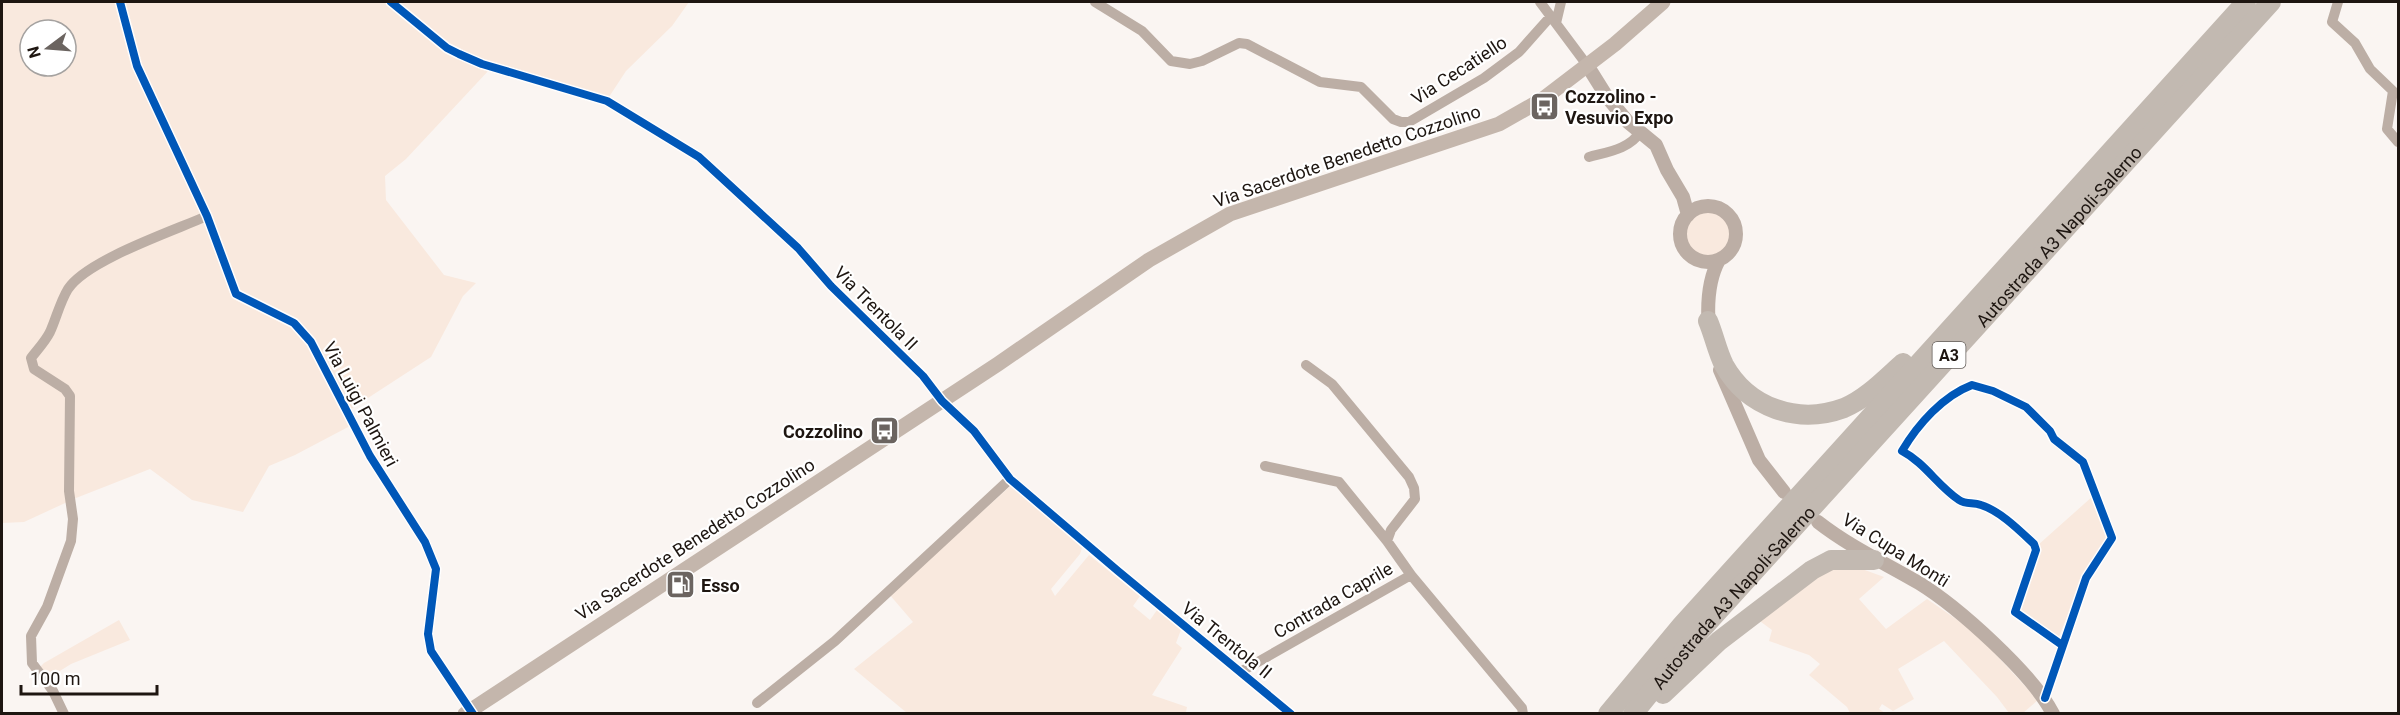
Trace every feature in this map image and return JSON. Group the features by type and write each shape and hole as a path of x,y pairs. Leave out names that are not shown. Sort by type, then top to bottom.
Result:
{"highway":[{"name":"Autostrada A3 Napoli-Salerno","path":"1608,714 1682,625 2246,2"},
{"name":"Autostrada A3 Napoli-Salerno","path":"1633,714 1701,630 2271,2"},
{"path":"1708,321 1724,364 1737,384 1755,399 1775,410 1796,415 1820,414 1845,407 1871,391 1909,358 1967,298 2003,269"},
{"path":"1646,714 1678,678 1719,641 1812,570 1831,560 1874,560"}],"main road":[{"name":"Via Sacerdote Benedetto Cozzolino","path":"469,712 942,400 1149,260 1230,214 1499,124 1543,99 1615,44 1663,2"}],"street":[{"name":"Via Luigi Palmieri","path":"120,2 137,66 207,216 236,294 294,323 311,342 370,456 425,542 436,569 428,634 430,651 469,712"},
{"name":"Via Trentola II","path":"391,2 447,48 482,64 607,101 699,157 798,248 831,286 923,376 942,400 974,431 1010,479 1291,714"},
{"name":"Via Cecatiello","path":"1095,2 1142,31 1171,61 1190,64 1203,61 1239,44 1247,44 1320,82 1361,87 1393,119 1401,123 1409,122 1484,78 1519,52 1553,19"},
{"path":"1540,2 1587,65 1607,98 1656,145 1683,197 1688,215"},
{"path":"1553,19 1561,2"},
{"path":"2338,2 2331,22 2355,43 2370,69 2392,91 2386,129 2398,142"},
{"path":"1589,157 1626,146 1640,132"},
{"path":"1683,197 1701,207"},
{"path":"1712,206 1721,209 1730,216 1735,225 1734,245 1728,254 1719,260 1709,262 1698,260 1689,254 1683,245 1680,234 1682,224 1688,215 1701,207 1712,206"},
{"path":"64,714 53,691 32,663 31,636 47,607 71,541 73,519 69,491 70,396 65,389 34,369 31,358 48,336 68,289 75,281 90,269 128,249 207,216"},
{"path":"1698,260 1704,275 1708,301 1711,346 1759,460 1784,492"},
{"path":"1708,301 1714,269 1719,260"},
{"path":"1306,365 1332,384 1409,477 1414,488 1415,499 1391,530 1387,541"},
{"path":"2045,698 2086,578 2112,538 2083,462 2054,439 2050,431 2026,407 1993,391 1972,385 1949,397 1938,407 1902,451 1922,464 1937,482 1962,502 1977,503 1990,509 2034,543 2036,550 2015,612 2062,645"},
{"path":"1265,466 1339,482 1387,541 1411,575"},
{"path":"757,703 835,641 1010,479"},
{"name":"Via Cupa Monti","path":"1818,522 1874,560 1920,584 1951,606 2005,655 2045,698 2053,714"},
{"name":"Contrada Caprile","path":"1242,671 1411,575 1522,708 1523,714"}],"shaded area":[{"path":"2,2 689,2 672,26 626,71 605,103 490,69 406,159 385,176 386,200 444,275 476,283 463,296 431,357 351,409 350,426 269,466 243,512 192,500 150,469 76,498 24,522 2,523"},
{"path":"1708,212 1724,218 1730,234 1724,250 1708,256 1692,250 1686,234 1692,218"},
{"path":"1014,483 1082,548 1080,554 1051,589 1055,596 1089,555 1140,596 1133,606 1150,620 1157,610 1182,627 1176,643 1182,648 1152,695 1187,707 1186,712 1190,713 907,713 854,669 913,622 889,594"},
{"path":"2093,496 2108,536 2105,544 2089,563 2058,639 2020,610 2038,545"},
{"path":"1835,569 1862,569 1884,577 1859,599 1886,629 1927,599 1975,632 2038,700 2023,713 2009,713 1997,697 1944,641 1898,669 1914,699 1893,711 1882,704 1879,709 1885,713 1850,713 1847,707 1809,675 1820,664 1809,655 1769,641 1772,630 1757,619 1821,573"},
{"path":"119,620 130,640 71,664 47,679 39,668 44,663"}],"cycle path":[{"path":"120,2 137,66 207,216 236,294 294,323 311,342 370,456 425,542 436,569 428,634 431,651 473,714"},
{"path":"391,2 447,48 482,64 607,101 699,157 798,248 831,286 923,376 942,401 974,431 1010,479 1291,714"},
{"path":"2045,698 2086,578 2112,538 2083,462 2054,439 2050,431 2026,407 1993,391 1972,385 1951,396 1932,412 1902,451 1918,462 1959,500 1981,505 1995,512 2034,544 2036,550 2015,612 2062,645"}],"place":[{"name":"Cozzolino - Vesuvio Expo","path":"1544,106"},
{"name":"Cozzolino","path":"884,431"},
{"name":"Esso","path":"680,585"}]}
